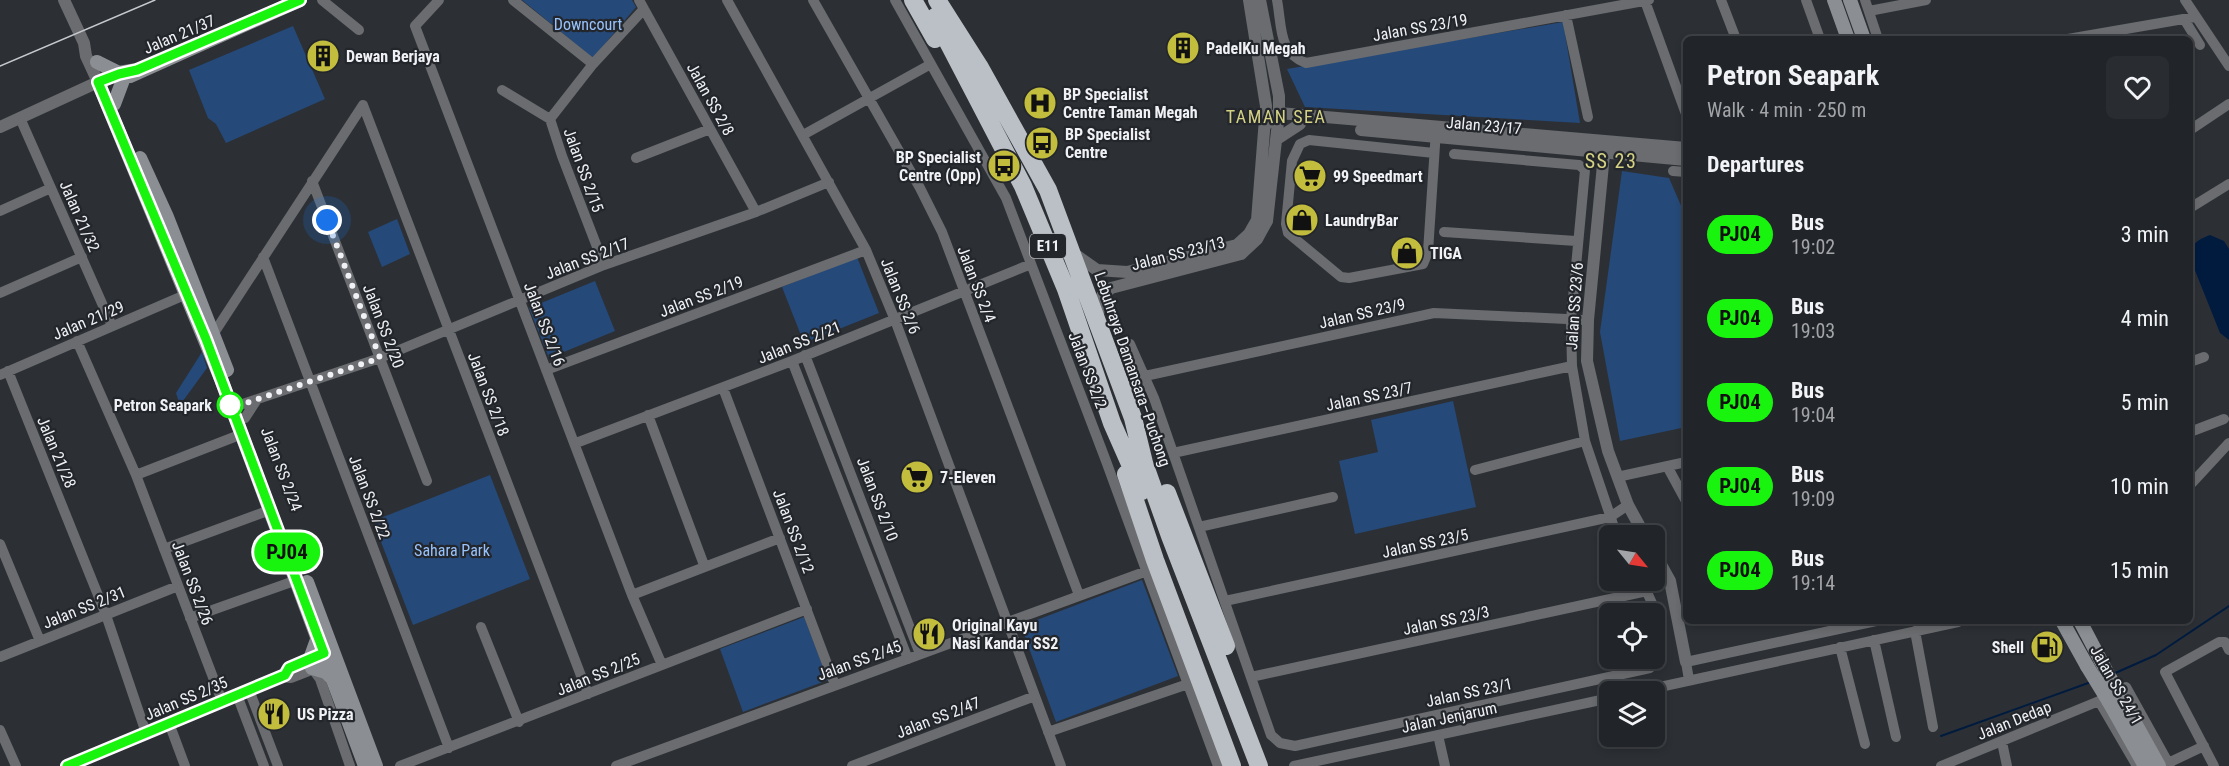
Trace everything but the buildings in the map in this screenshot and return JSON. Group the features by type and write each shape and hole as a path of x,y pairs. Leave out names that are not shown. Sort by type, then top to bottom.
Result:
{"highway":[{"name":"Lebuhraya Damansara–Puchong","path":"932,1 979,66 1048,190 1132,418 1165,537 1247,766"},
{"name":"Lebuhraya Damansara–Puchong","path":"932,1 965,78 1027,196 1066,289 1112,423 1165,537 1259,766"},
{"path":"1132,418 1152,457 1182,531 1272,766"},
{"path":"1112,423 1131,494 1232,766"}],"main road":[{"name":"Jalan 21/37","path":"103,85 300,0"},
{"path":"1834,0 1847,36"},
{"path":"1850,0 1863,36"},
{"path":"97,62 121,77 114,104"},
{"name":"Jalan SS 2/24","path":"103,85 114,104 191,274 330,656 376,766"},
{"name":"Jalan SS 2/24","path":"103,85 187,294 239,410 242,434 318,637 330,656 334,680 365,766"},
{"path":"187,294 191,288 191,274"},
{"name":"Jalan SS 24/1","path":"2064,624 2145,766"},
{"name":"Jalan SS 24/1","path":"2082,624 2101,661 2109,700 2166,765"},
{"path":"318,637 311,664 326,672 334,680"}],"street":[{"path":"64,0 87,50 92,53 97,62 103,85"},
{"path":"322,0 359,30"},
{"name":"Jalan SS 2/16","path":"439,0 415,26 576,443 632,595 662,665"},
{"path":"513,0 593,64"},
{"name":"Jalan SS 2/6","path":"727,0 866,250 896,320 1060,766"},
{"name":"Jalan SS 2/4","path":"813,0 937,223 1079,595"},
{"name":"Jalan SS 2/2","path":"895,0 1006,198 1218,766"},
{"name":"Jalan SS 23/13","path":"1097,321 1102,296 1111,288 1241,254 1257,239 1268,221 1277,139 1249,0"},
{"name":"Jalan SS 23/13","path":"1073,253 1097,270 1118,272 1237,245 1249,234 1257,220 1272,117 1279,96 1260,0"},
{"name":"Jalan SS 23/19","path":"1277,0 1286,51 1295,59 1306,63 1647,0"},
{"path":"1647,0 1683,105"},
{"path":"1722,0 1735,36"},
{"path":"1806,0 1819,36"},
{"path":"1865,0 1877,36"},
{"path":"1869,11 1926,0"},
{"path":"2185,0 2229,66"},
{"name":"Jalan SS 2/15","path":"604,265 550,119 641,4"},
{"name":"Jalan SS 2/8","path":"641,4 756,212"},
{"path":"1566,15 1588,117"},
{"path":"2085,36 2196,17"},
{"path":"2184,19 2200,45"},
{"path":"2193,50 2211,39"},
{"path":"87,50 86,56 103,85"},
{"path":"803,135 931,64"},
{"path":"0,127 103,85"},
{"path":"502,90 550,119"},
{"path":"1277,139 1300,120 1279,96"},
{"path":"2193,128 2229,104"},
{"name":"Jalan SS 2/18","path":"312,181 363,105 588,694"},
{"name":"Jalan 23/17","path":"1272,117 1604,146 1683,148"},
{"name":"Jalan 21/32","path":"20,118 112,326"},
{"path":"636,158 710,129"},
{"path":"1434,153 1309,140 1300,144 1292,161 1286,224 1288,233 1341,277 1348,279 1424,264 1428,252 1436,132"},
{"name":"Jalan 23/17","path":"1604,146 1683,159"},
{"name":"Jalan SS 23/6","path":"1604,146 1588,320 1587,361 1608,451 1628,505 1639,525"},
{"path":"1454,154 1582,167 1584,170 1576,241 1571,320 1572,366 1585,441 1613,525"},
{"path":"1674,171 1683,172"},
{"path":"214,333 312,181"},
{"name":"Jalan SS 2/20","path":"312,181 428,481"},
{"name":"Jalan SS 2/17","path":"239,410 256,401 380,358 449,331 604,265 756,212 829,182"},
{"path":"2193,206 2229,184"},
{"path":"0,211 51,188"},
{"path":"1444,231 1576,241"},
{"name":"Jalan SS 2/19","path":"546,370 866,250"},
{"path":"0,293 82,257"},
{"name":"Jalan SS 2/22","path":"263,257 448,748"},
{"name":"Jalan SS 2/21","path":"576,443 792,361 1031,264"},
{"name":"Jalan 21/29","path":"4,373 187,294"},
{"name":"Jalan SS 23/9","path":"1145,376 1434,313 1588,320"},
{"name":"Jalan SS 2/26","path":"77,341 136,475 222,701"},
{"path":"1130,345 1145,376 1173,453 1251,678"},
{"name":"Jalan SS 2/10","path":"805,355 920,654"},
{"path":"2193,361 2204,357"},
{"name":"Jalan SS 2/10","path":"792,361 908,659"},
{"name":"Jalan SS 23/7","path":"1173,453 1572,366"},
{"name":"Jalan 21/28","path":"4,373 79,544 146,733"},
{"name":"Jalan SS 2/12","path":"723,388 835,685"},
{"path":"648,415 704,565"},
{"path":"2193,431 2224,419"},
{"path":"136,475 242,434"},
{"path":"1475,470 1585,441"},
{"path":"2193,482 2229,443"},
{"path":"1617,477 1683,463"},
{"path":"1667,466 1683,495"},
{"path":"1199,527 1333,497"},
{"name":"Jalan SS 23/5","path":"1225,601 1610,517 1628,505"},
{"path":"164,549 270,510"},
{"path":"632,595 704,565 780,538"},
{"path":"0,544 40,641"},
{"name":"Jalan SS 2/45","path":"616,766 1147,571"},
{"path":"1665,571 1670,580 1689,680"},
{"path":"190,618 297,580"},
{"name":"Jalan SS 2/31","path":"0,657 178,586"},
{"name":"Jalan SS 23/1","path":"1251,678 1271,735 1280,743 1295,746 1650,668 1659,657 1662,640 1652,600 1647,591"},
{"name":"Jalan SS 23/3","path":"1251,678 1647,591"},
{"name":"Jalan SS 2/25","path":"400,766 807,609"},
{"path":"1686,662 1862,624"},
{"path":"1665,686 1948,624"},
{"path":"481,627 519,722"},
{"path":"1915,631 1933,727"},
{"path":"1874,640 1896,737"},
{"path":"2214,766 2165,672 2219,642 2225,642 2229,650"},
{"path":"1840,648 1864,744"},
{"name":"Jalan SS 2/35","path":"68,766 285,675 291,676 330,656"},
{"path":"311,664 320,679 350,766"},
{"path":"1048,732 1188,684"},
{"name":"Jalan Dedap","path":"1941,766 2109,700 2126,687 2166,765"},
{"path":"243,692 264,766"},
{"path":"243,692 278,766"},
{"name":"Jalan SS 2/47","path":"852,766 1035,696"},
{"name":"Jalan Jenjarum","path":"1294,766 1599,700"},
{"path":"2109,700 2137,766"},
{"path":"169,723 185,766"},
{"path":"0,730 16,766"},
{"path":"1438,735 1445,766"},
{"path":"2001,743 2006,766"},
{"path":"2166,765 2204,746"}],"green space":[{"name":"Downcourt","path":"522,0 632,0 636,7 593,58"},
{"path":"1563,22 1580,123 1305,107 1287,69"},
{"path":"293,26 325,99 226,143 216,124 208,118 189,70"},
{"path":"1622,171 1669,178 1683,210 1683,428 1620,441 1600,332"},
{"path":"397,219 410,254 382,267 368,232"},
{"path":"857,257 879,313 804,343 782,287"},
{"path":"595,281 615,331 549,358 529,308"},
{"path":"202,352 207,368 180,405 176,393"},
{"path":"1453,401 1476,507 1355,534 1339,461 1378,452 1371,420"},
{"name":"Sahara Park","path":"490,475 530,579 413,625 373,521"},
{"path":"1142,580 1178,676 1056,722 1021,626"},
{"path":"804,617 828,680 743,712 720,649"}],"shaded area":[{"path":"2210,235 2224,241 2229,249 2229,340 2220,333 2193,266 2193,246"}],"waterway":[{"path":"2113,674 2156,655 2229,606"},
{"path":"1941,736 2091,682"}],"tram line":[{"path":"0,66 155,0"}],"bus line":[{"name":"PJ04","path":"67,766 285,675 289,668 324,653 206,339 98,82 137,70 300,0"}],"place":[{"name":"PadelKu Megah","path":"1183,48"},
{"name":"Dewan Berjaya","path":"323,56"},
{"name":"BP Specialist Centre Taman Megah","path":"1040,103"},
{"name":"BP Specialist Centre","path":"1042,143"},
{"name":"BP Specialist Centre (Opp)","path":"1004,166"},
{"name":"99 Speedmart","path":"1310,176"},
{"name":"LaundryBar","path":"1302,220"},
{"name":"TIGA","path":"1407,253"},
{"name":"Petron Seapark","path":"230,405"},
{"name":"7-Eleven","path":"917,477"},
{"name":"Original Kayu Nasi Kandar SS2","path":"929,634"},
{"name":"Shell","path":"2047,647"},
{"name":"US Pizza","path":"274,714"}],"district":[{"name":"TAMAN SEA","path":"1276,117"},
{"name":"SS 23","path":"1611,161"}],"route":[{"path":"230,405 231,408 256,401 380,358 327,220"}]}
